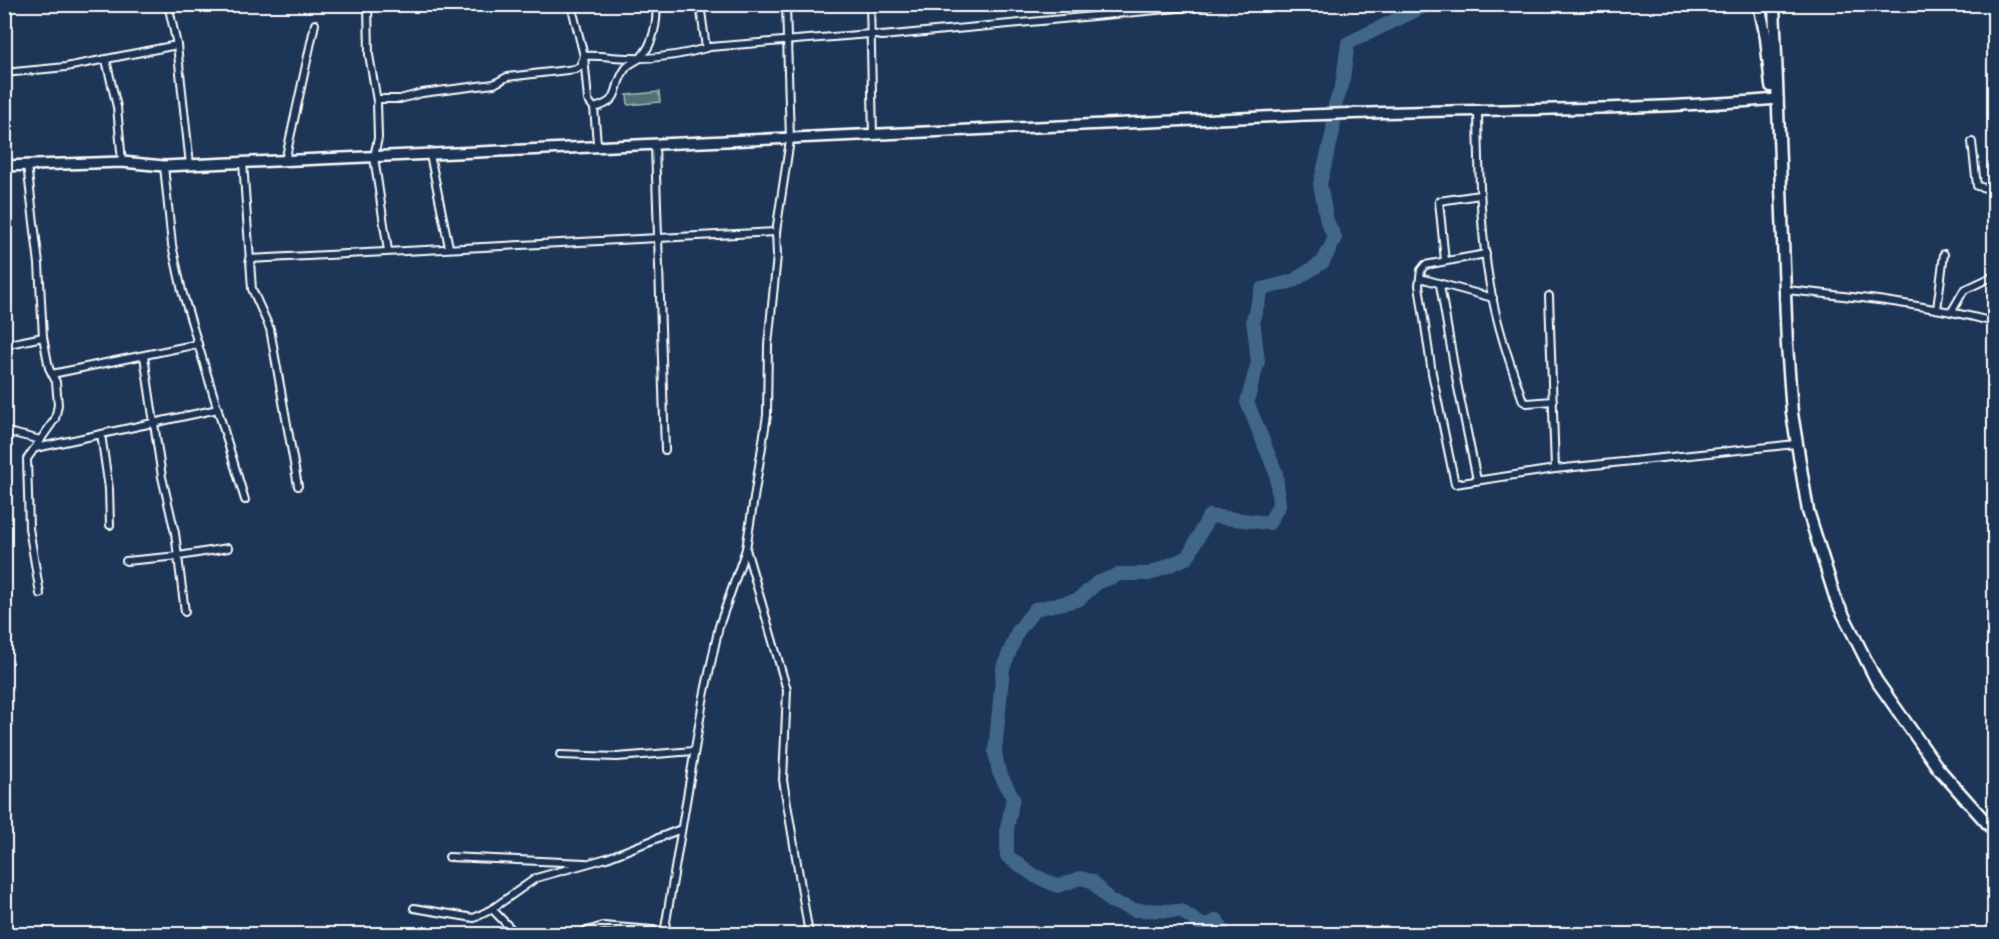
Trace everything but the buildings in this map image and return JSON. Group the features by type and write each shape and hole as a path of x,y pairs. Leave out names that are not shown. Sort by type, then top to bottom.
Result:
{"main road":[{"path":"1758,4 1766,38 1777,118 1787,290 1787,345 1796,444 1808,511 1825,571 1863,656 1913,736 1962,797 1995,831"},
{"path":"1774,4 1775,99"}],"street":[{"path":"168,4 177,45 190,165"},
{"path":"368,4 369,55 377,99 378,138 374,157 388,251"},
{"path":"571,4 584,56 588,100 594,108 597,143"},
{"path":"594,108 609,104 616,96 619,79 628,65 641,57 654,33 656,4"},
{"path":"700,4 706,48"},
{"path":"578,934 603,926 664,933 694,751 719,627 746,549 767,415 768,345 777,256 776,232 790,140 786,4"},
{"path":"870,4 873,136"},
{"path":"584,56 641,57 787,40 870,34 882,36 1210,5"},
{"path":"285,161 315,24"},
{"path":"4,73 106,60 177,45"},
{"path":"377,99 400,99 422,93 494,84 507,77 576,69 580,66 584,56"},
{"path":"106,60 117,107 122,162"},
{"path":"4,166 122,162 164,166 790,140 1311,115 1478,112 1775,99"},
{"path":"1478,112 1480,195 1486,254 1492,298 1502,341 1523,401 1527,403 1553,401"},
{"path":"1972,142 1977,186 1995,190"},
{"path":"655,145 665,450"},
{"path":"430,155 448,247"},
{"path":"243,162 252,290 270,329 277,358 298,486"},
{"path":"27,165 39,264 43,337 51,374 56,382 58,405 55,419 27,459 29,528 39,594"},
{"path":"164,166 172,245 198,344 245,501"},
{"path":"1445,261 1438,201 1480,195"},
{"path":"249,259 448,247 776,232"},
{"path":"1486,254 1423,266 1420,278 1432,373 1454,482 1460,484 1555,469 1796,444"},
{"path":"1937,309 1944,254"},
{"path":"1952,311 1964,290 1995,276"},
{"path":"1420,278 1492,298"},
{"path":"1440,285 1457,383 1478,480"},
{"path":"1787,290 1952,311 1995,322"},
{"path":"1549,296 1555,469"},
{"path":"4,345 43,337"},
{"path":"51,374 198,344"},
{"path":"144,356 167,503 179,556 185,612"},
{"path":"35,448 218,409"},
{"path":"4,431 41,440"},
{"path":"101,434 109,489 110,525"},
{"path":"126,561 228,548"},
{"path":"746,549 787,690 783,780 809,934"},
{"path":"560,755 617,758 694,751"},
{"path":"414,908 474,918 492,909 536,878 589,863 681,829"},
{"path":"449,857 589,863"},
{"path":"492,909 516,934"}],"green space":[{"path":"659,92 660,102 628,105 627,95"}],"waterway":[{"path":"1224,934 1217,920 1205,927 1181,911 1135,910 1110,901 1092,881 1080,878 1058,886 1035,876 1007,856 1007,829 1013,798 999,772 995,752 1003,668 1018,631 1035,609 1078,600 1097,583 1120,574 1149,574 1188,557 1209,516 1269,523 1279,505 1276,473 1247,402 1258,362 1253,319 1262,289 1293,281 1323,262 1335,238 1327,221 1320,184 1333,132 1335,105 1342,86 1348,43 1429,4"}]}
